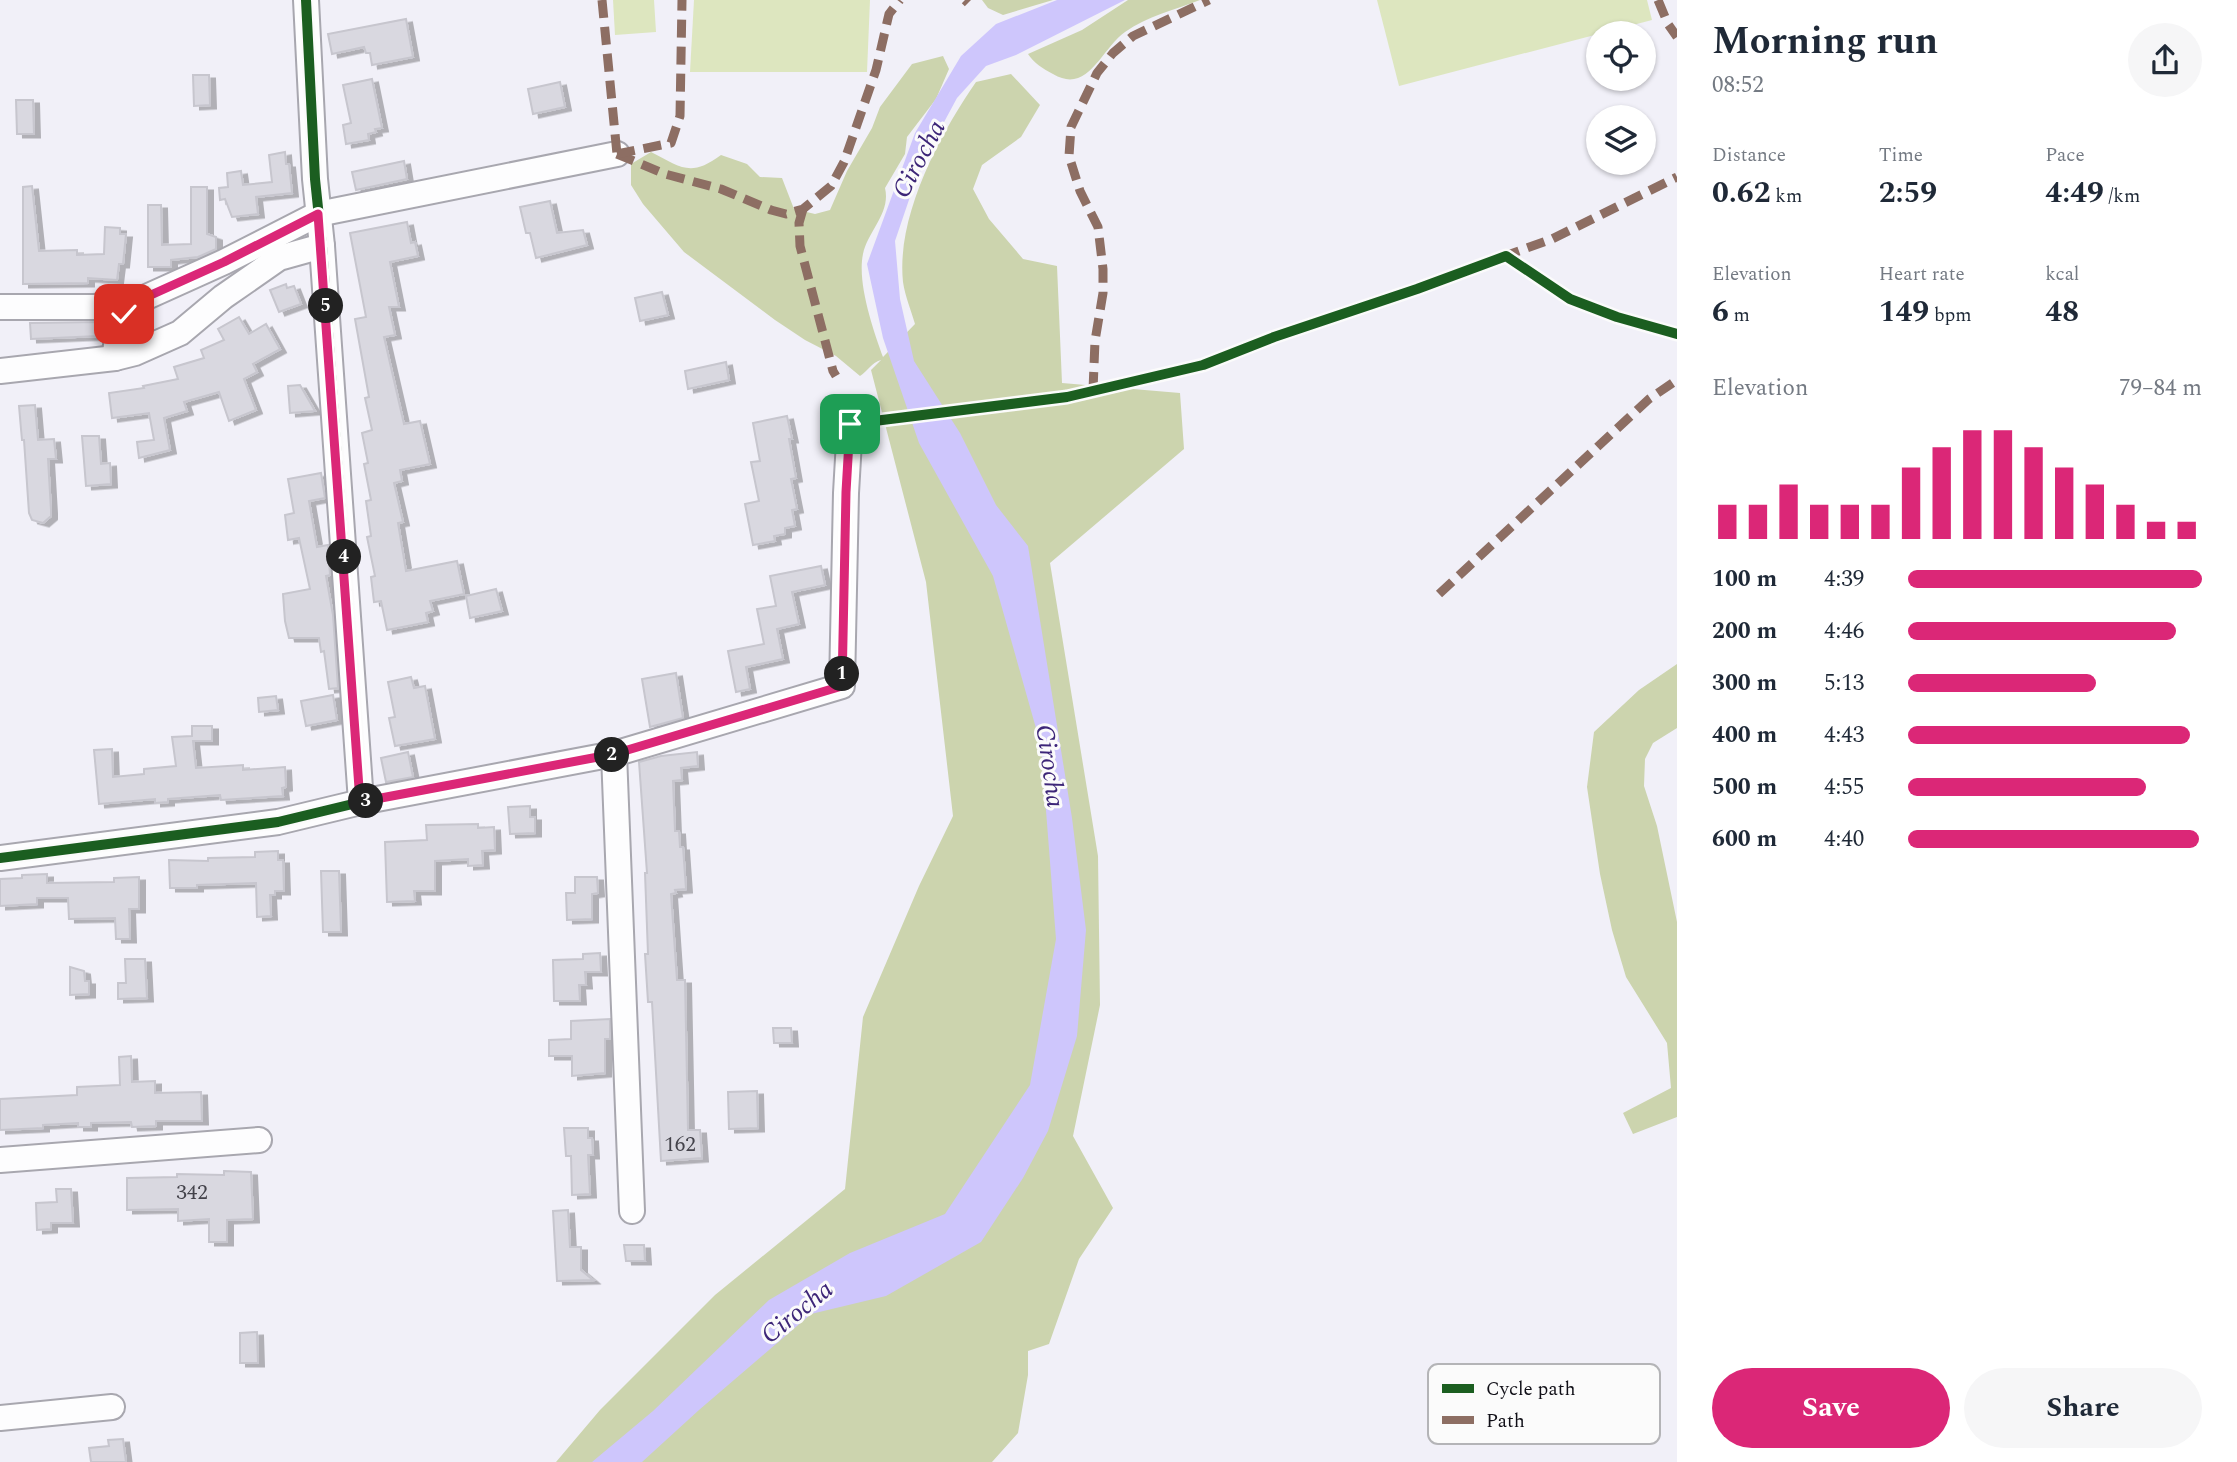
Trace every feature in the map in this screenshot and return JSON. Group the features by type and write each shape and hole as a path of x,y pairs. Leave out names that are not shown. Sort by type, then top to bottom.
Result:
{"street":[{"path":"306,0 318,214 360,802"},
{"path":"0,307 94,307 142,299 224,262 318,214 617,154"},
{"path":"0,371 115,358 135,353 180,333 223,297 279,258 322,246"},
{"path":"115,358 116,341 124,314 142,299"},
{"path":"0,858 278,822 360,802 614,754 842,686 850,424"},
{"path":"614,754 632,1211"},
{"path":"0,1160 260,1140"},
{"path":"0,1418 112,1407"}],"green space":[{"path":"613,0 654,0 656,32 615,35"},
{"path":"694,0 870,0 867,72 690,72"},
{"path":"982,0 1053,0 1003,15 988,8"},
{"path":"1128,0 1200,0 1134,26 1116,40 1093,67 1076,79 1065,79 1053,74 1028,54 1082,30"},
{"path":"1377,0 1647,0 1652,20 1586,21 1586,37 1399,86"},
{"path":"943,56 949,69 936,99 907,137 905,154 885,188 885,206 863,254 864,292 883,357 915,324 903,282 903,257 906,230 923,177 948,126 976,82 1011,74 1040,105 1021,137 982,165 973,189 989,219 1023,259 1057,266 1062,383 1180,393 1184,449 1050,563 1098,856 1100,1005 1073,1136 1113,1208 1079,1259 1049,1344 1028,1351 1028,1375 1018,1433 992,1462 556,1462 600,1410 715,1295 845,1189 863,1017 919,886 953,816 926,582 871,370 881,360 860,376 836,356 775,320 684,252 643,204 631,185 631,164 651,152 678,166 693,168 721,155 747,164 760,177 782,178 794,209 815,214 830,210 880,107 912,64"},
{"path":"1677,664 1677,728 1653,743 1645,759 1644,786 1657,826 1677,922 1677,1117 1633,1134 1623,1113 1671,1088 1667,1043 1626,977 1600,874 1587,787 1594,732 1639,690"}],"water":[{"name":"Cirocha","path":"1057,0 1125,0 1016,55 986,66 957,98 936,137 914,185 895,241 900,299 914,361 960,433 996,505 1028,546 1072,818 1086,930 1077,1036 1048,1131 1023,1178 981,1242 886,1296 811,1314 642,1462 592,1462 653,1411 769,1300 850,1253 945,1214 1030,1085 1056,939 1041,746 993,576 919,443 883,338 867,264 915,133 961,56 996,24"}],"building":[{"path":"406,19 413,57 372,65 370,53 366,53 364,47 332,54 328,34"},
{"path":"193,75 209,75 210,105 194,106"},
{"path":"372,79 382,128 368,134 369,140 346,144 343,125 351,123 343,85"},
{"path":"560,82 565,107 533,114 528,89"},
{"path":"16,100 33,100 34,134 17,134"},
{"path":"285,152 292,193 256,197 258,214 232,217 225,199 220,200 219,188 228,187 227,173 241,171 243,185 272,182 269,155"},
{"path":"404,161 407,179 356,190 352,172"},
{"path":"32,186 39,251 77,250 77,255 104,254 105,227 120,228 120,234 126,234 123,264 119,264 117,280 88,278 88,283 23,284 23,187"},
{"path":"191,187 207,187 207,234 216,237 216,249 198,257 171,260 171,267 148,267 148,205 161,205 162,245 191,244"},
{"path":"550,201 557,233 583,230 587,245 536,258 520,207"},
{"path":"407,222 411,243 415,242 418,256 390,262 399,307 389,307 395,335 384,337 404,424 420,421 430,464 400,470 402,481 394,483 403,522 398,523 406,571 457,561 464,594 430,601 433,611 426,613 428,622 387,630 381,601 374,602 371,577 375,576 367,537 371,536 366,501 371,500 364,464 368,463 362,433 372,430 355,319 366,317 350,233"},
{"path":"286,284 287,288 294,286 301,304 279,312 270,290"},
{"path":"662,292 668,315 640,321 635,298"},
{"path":"239,317 249,334 266,324 280,349 253,364 257,372 244,379 256,410 229,421 219,392 184,402 187,411 164,418 170,450 139,458 137,442 154,440 149,413 112,418 109,393 178,379 174,367 204,358 201,350 224,340 218,329"},
{"path":"99,322 99,336 31,339 30,323"},
{"path":"726,362 729,380 688,389 685,371"},
{"path":"300,385 315,411 290,413 288,386"},
{"path":"35,405 38,440 54,439 56,459 48,459 51,516 43,523 32,520 29,513 19,406"},
{"path":"787,416 796,478 791,479 797,509 792,510 795,526 785,528 785,534 774,536 775,541 753,545 745,504 759,501 751,462 760,461 753,423"},
{"path":"82,436 99,436 101,464 110,463 111,484 86,486"},
{"path":"321,473 325,498 309,501 317,547 328,545 330,575 326,576 333,615 338,688 329,689 324,651 321,652 319,638 289,638 283,594 310,589 299,538 288,540 285,515 294,513 288,479"},
{"path":"821,566 825,585 792,592 799,624 777,629 783,659 746,667 750,689 736,692 728,651 764,644 757,609 776,606 770,576"},
{"path":"496,589 502,611 470,618 466,596"},
{"path":"676,673 683,718 650,727 642,679"},
{"path":"411,677 414,688 425,686 435,739 395,746 389,718 395,717 388,682"},
{"path":"333,695 337,720 306,726 301,701"},
{"path":"276,696 278,710 259,712 258,698"},
{"path":"192,726 212,726 212,741 193,741 196,768 243,765 243,770 285,767 286,787 282,788 283,796 221,800 220,795 168,799 168,802 155,803 155,799 99,804 94,750 112,749 113,777 144,774 144,769 176,766 172,737 192,736"},
{"path":"408,752 413,777 386,782 381,758"},
{"path":"697,752 698,766 681,768 682,780 673,781 675,831 679,831 680,847 683,847 686,889 675,890 676,893 671,894 677,980 685,980 688,1130 700,1130 702,1158 661,1161 652,1002 648,1002 645,954 648,954 647,873 639,762 661,756"},
{"path":"530,806 530,817 535,817 535,833 510,834 508,807"},
{"path":"478,824 478,828 494,827 495,850 482,851 483,865 468,866 468,859 435,861 435,891 414,891 415,901 387,902 385,842 427,840 426,825"},
{"path":"278,851 278,860 283,860 284,891 275,891 275,895 270,895 271,916 257,917 256,883 170,888 169,860 208,861 208,858 255,857 255,852"},
{"path":"321,871 339,871 341,932 323,932"},
{"path":"47,874 47,883 114,882 114,878 139,877 139,909 129,909 130,939 116,939 115,918 69,919 68,898 37,898 37,904 0,906 0,879"},
{"path":"575,877 597,877 598,893 592,894 592,919 567,920 566,893 575,893"},
{"path":"600,953 601,972 585,972 586,985 579,985 580,1001 554,1001 553,960 583,959 583,954"},
{"path":"125,959 145,959 147,998 118,999 118,983 126,983"},
{"path":"70,967 84,971 85,981 89,981 89,994 70,995"},
{"path":"610,1019 610,1039 605,1039 605,1073 572,1076 572,1056 549,1056 549,1040 571,1039 571,1021"},
{"path":"773,1028 791,1028 792,1043 774,1043"},
{"path":"131,1056 132,1082 155,1081 155,1093 201,1092 202,1121 156,1121 156,1126 132,1127 131,1122 91,1123 91,1127 78,1127 78,1123 0,1130 0,1099 77,1095 77,1087 120,1085 119,1057"},
{"path":"757,1091 758,1128 729,1129 728,1092"},
{"path":"564,1128 588,1128 588,1138 592,1138 593,1155 588,1155 590,1194 572,1195 571,1156 566,1156"},
{"path":"224,1171 251,1172 253,1219 227,1220 227,1242 209,1242 209,1219 178,1221 178,1209 127,1210 127,1178 177,1177 177,1174 224,1175"},
{"path":"56,1189 71,1189 73,1223 51,1223 51,1229 37,1230 36,1203 57,1202"},
{"path":"568,1210 570,1247 581,1247 581,1270 593,1280 557,1281 553,1211"},
{"path":"624,1245 644,1245 645,1261 626,1261"},
{"path":"257,1332 258,1363 240,1363 240,1333"},
{"path":"123,1439 126,1462 91,1462 89,1448 109,1446 108,1440"}],"marked path":[{"path":"602,0 617,154"},
{"path":"617,154 671,143 680,116 682,0"},
{"path":"617,154 665,174 721,189 771,210 786,214 803,209 831,186 844,162 876,70 889,14 900,0"},
{"path":"965,0 968,3"},
{"path":"1093,390 1103,269 1098,227 1080,191 1069,156 1071,127 1097,73 1113,53 1133,36 1209,0"},
{"path":"1658,0 1677,37"},
{"path":"1502,257 1552,239 1677,177"},
{"path":"803,209 799,223 800,246 836,376"},
{"path":"1439,594 1649,399 1677,380"}],"cycle path":[{"path":"306,0 315,179 361,802"},
{"path":"0,858 278,822 361,802 614,754 842,686 850,424 1067,397 1203,365 1274,337 1506,256 1570,299 1617,317 1677,334"}],"route":[{"path":"124,314 142,299 224,262 318,214 360,802 614,754 842,686 850,424"}]}
